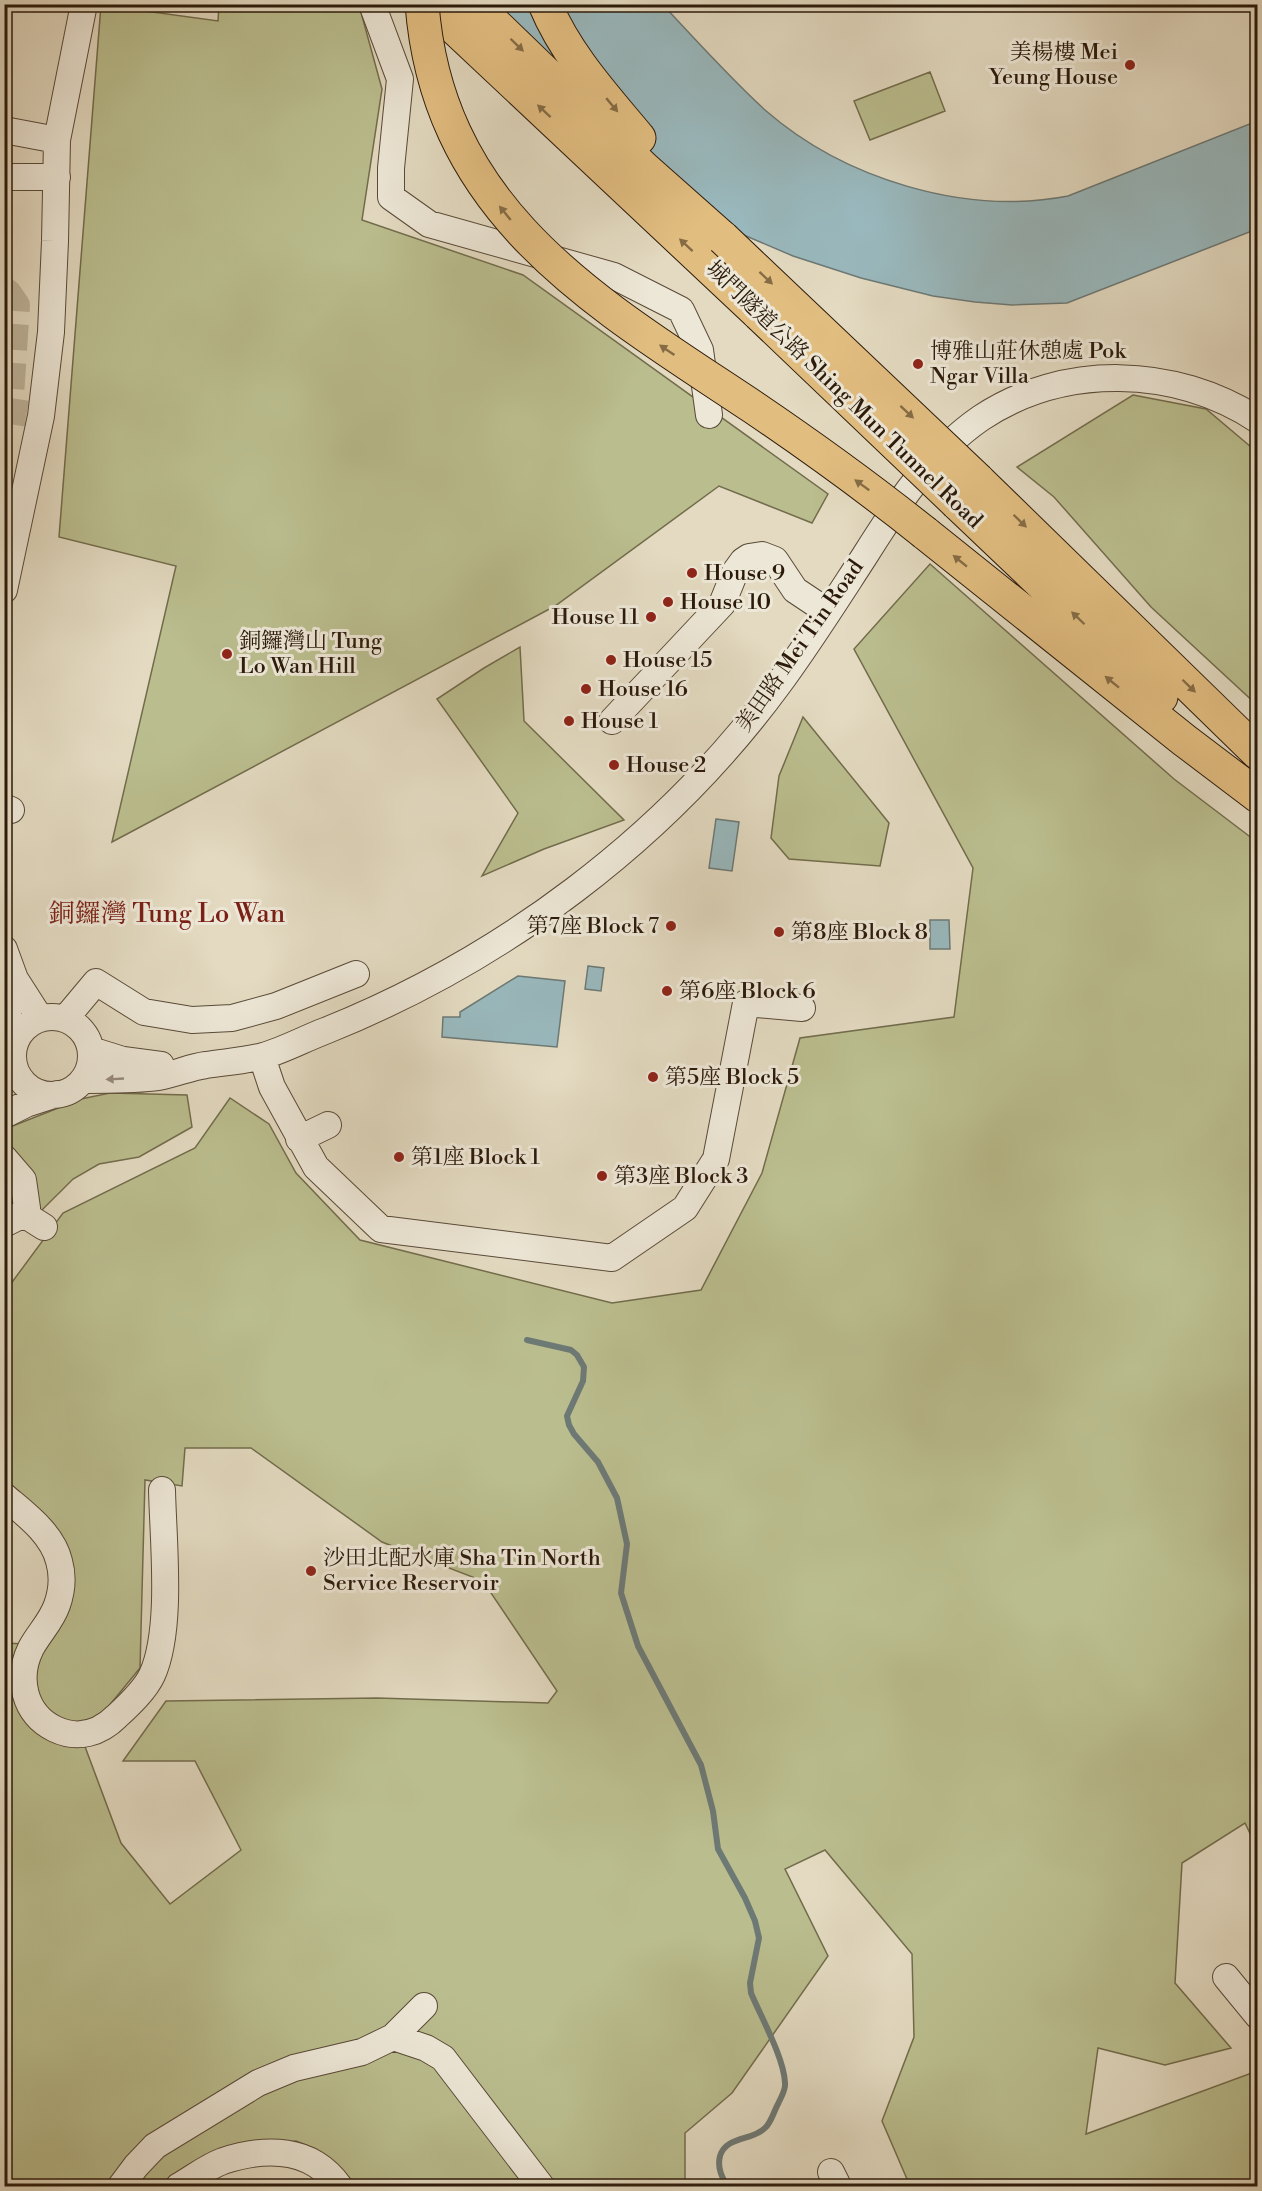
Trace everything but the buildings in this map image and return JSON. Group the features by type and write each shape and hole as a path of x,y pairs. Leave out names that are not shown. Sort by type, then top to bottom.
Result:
{"highway":[{"path":"422,4 431,63 447,114 460,141 496,202 524,235 562,272 609,310 756,409 925,533 1257,796"},
{"name":"城門隧道公路 Shing Mun Tunnel Road","path":"429,4 759,314 967,491 1257,753"},
{"name":"城門隧道公路 Shing Mun Tunnel Road","path":"474,4 644,168 723,238 1257,789"},
{"path":"545,4 566,44 590,77 723,238"}],"street":[{"path":"4,590 41,416 51,332 57,140 84,4"},
{"path":"372,4 400,79 391,168 391,197 429,224 614,276 681,310 700,351 709,415"},
{"path":"4,129 57,140"},
{"path":"4,177 57,177"},
{"name":"美田路 Mei Tin Road","path":"83,1080 162,1076 188,1068 262,1057 376,1011 441,978 510,936 588,879 654,822 710,766 776,687 891,515 927,468 959,436 979,420 1016,399 1057,384 1142,379 1164,381 1202,392 1239,408 1257,420"},
{"path":"612,721 722,604 735,572 748,557 762,555 775,560 795,590 828,612"},
{"path":"4,949 15,979 53,1019"},
{"path":"53,1019 96,982 144,1012 192,1020 232,1018 276,1006 356,974"},
{"path":"4,1002 12,1064 18,1075 25,1084 35,1090 46,1094 57,1094"},
{"path":"262,1057 272,1087 316,1167 381,1229 612,1258 685,1208 716,1159 746,1003 802,1008"},
{"path":"4,1115 26,1104 67,1092 83,1080 91,1061 91,1050 84,1032 76,1025 53,1019 30,1023 12,1064"},
{"name":"美田路 Mei Tin Road","path":"91,1050 123,1060 188,1068"},
{"path":"299,1139 328,1125"},
{"path":"4,1158 23,1180 27,1208 13,1219"},
{"path":"13,1219 44,1227"},
{"path":"4,1496 48,1538 57,1553 61,1570 61,1588 57,1604 51,1619 32,1647 24,1668 24,1686 29,1704 42,1720 62,1732 87,1734 104,1728 123,1710 147,1683 155,1666 163,1632 162,1490"},
{"path":"1226,1977 1257,2016"},
{"path":"121,2187 136,2166 155,2146 258,2084 294,2068 362,2052 393,2037 424,2006"},
{"path":"393,2037 426,2048 443,2058 541,2187"},
{"path":"179,2187 222,2162 255,2154 283,2152 306,2158 322,2167 339,2187"}],"green space":[{"path":"101,5 218,21 219,5 359,5 382,89 362,220 523,275 828,494 812,523 719,486 555,606 112,842 176,566 59,537"},
{"path":"930,72 945,111 870,140 854,101"},
{"path":"1133,395 1206,409 1257,452 1257,705 1151,607 1054,497 1017,467"},
{"path":"930,564 1174,779 1257,842 1257,1848 1245,1823 1182,1863 1175,1983 1231,2048 1165,2065 1098,2048 1086,2134 1257,2071 1257,2186 910,2186 882,2121 914,2037 912,1954 825,1850 785,1869 828,1956 732,2093 685,2133 685,2186 346,2186 336,2165 316,2149 296,2141 256,2146 169,2186 5,2186 5,1643 26,1644 18,1687 84,1744 121,1843 170,1904 241,1850 195,1761 123,1761 166,1701 377,1698 548,1703 557,1691 483,1581 382,1542 251,1448 185,1448 182,1486 145,1480 140,1668 99,1718 72,1724 49,1713 36,1692 36,1663 54,1634 45,1519 5,1481 4,1282 10,1285 63,1213 195,1148 230,1098 269,1124 296,1173 360,1240 612,1303 701,1290 762,1173 800,1038 954,1017 973,868 854,649"},
{"path":"520,647 524,721 624,820 544,849 482,876 518,813 437,699"},
{"path":"803,717 889,823 880,866 789,859 771,838 779,776"},
{"path":"110,1093 187,1095 192,1127 139,1157 99,1164 73,1179 40,1212 22,1166 5,1140 5,1129 81,1099"}],"water":[{"path":"488,5 663,5 765,110 796,134 868,173 948,196 988,201 1029,201 1068,196 1257,121 1257,229 1067,303 1012,305 975,302 933,296 861,278 793,256 704,218"},
{"path":"716,819 739,822 732,871 709,868"},
{"path":"930,920 949,920 950,949 930,949"},
{"path":"588,966 604,968 601,991 585,989"},
{"path":"518,976 565,981 557,1047 442,1037 443,1017 460,1017 460,1012"}],"waterway":[{"path":"527,1340 571,1350 584,1367 583,1381 567,1416 569,1425 598,1462 617,1498 627,1544 621,1593 638,1646 701,1765 713,1811 718,1849 755,1921 759,1938 750,1983 751,1993 781,2062 785,2086 767,2126 760,2132 733,2142 723,2150 719,2164 727,2186"}],"tunnel":[{"path":"4,291 8,292 17,305 10,411 41,416"}],"place":[{"name":"美楊樓 Mei Yeung House","path":"1130,65"},
{"name":"博雅山莊休憩處 Pok Ngar Villa","path":"918,364"},
{"name":"House 9","path":"692,573"},
{"name":"House 10","path":"668,602"},
{"name":"House 11","path":"651,617"},
{"name":"銅鑼灣山 Tung Lo Wan Hill","path":"227,654"},
{"name":"House 15","path":"611,660"},
{"name":"House 16","path":"586,689"},
{"name":"House 1","path":"569,721"},
{"name":"House 2","path":"614,765"},
{"name":"第7座 Block 7","path":"671,926"},
{"name":"第8座 Block 8","path":"779,932"},
{"name":"第6座 Block 6","path":"667,991"},
{"name":"第5座 Block 5","path":"653,1077"},
{"name":"第1座 Block 1","path":"399,1157"},
{"name":"第3座 Block 3","path":"602,1176"},
{"name":"沙田北配水庫 Sha Tin North Service Reservoir","path":"311,1571"}],"district":[{"name":"銅鑼灣 Tung Lo Wan","path":"167,914"}]}
